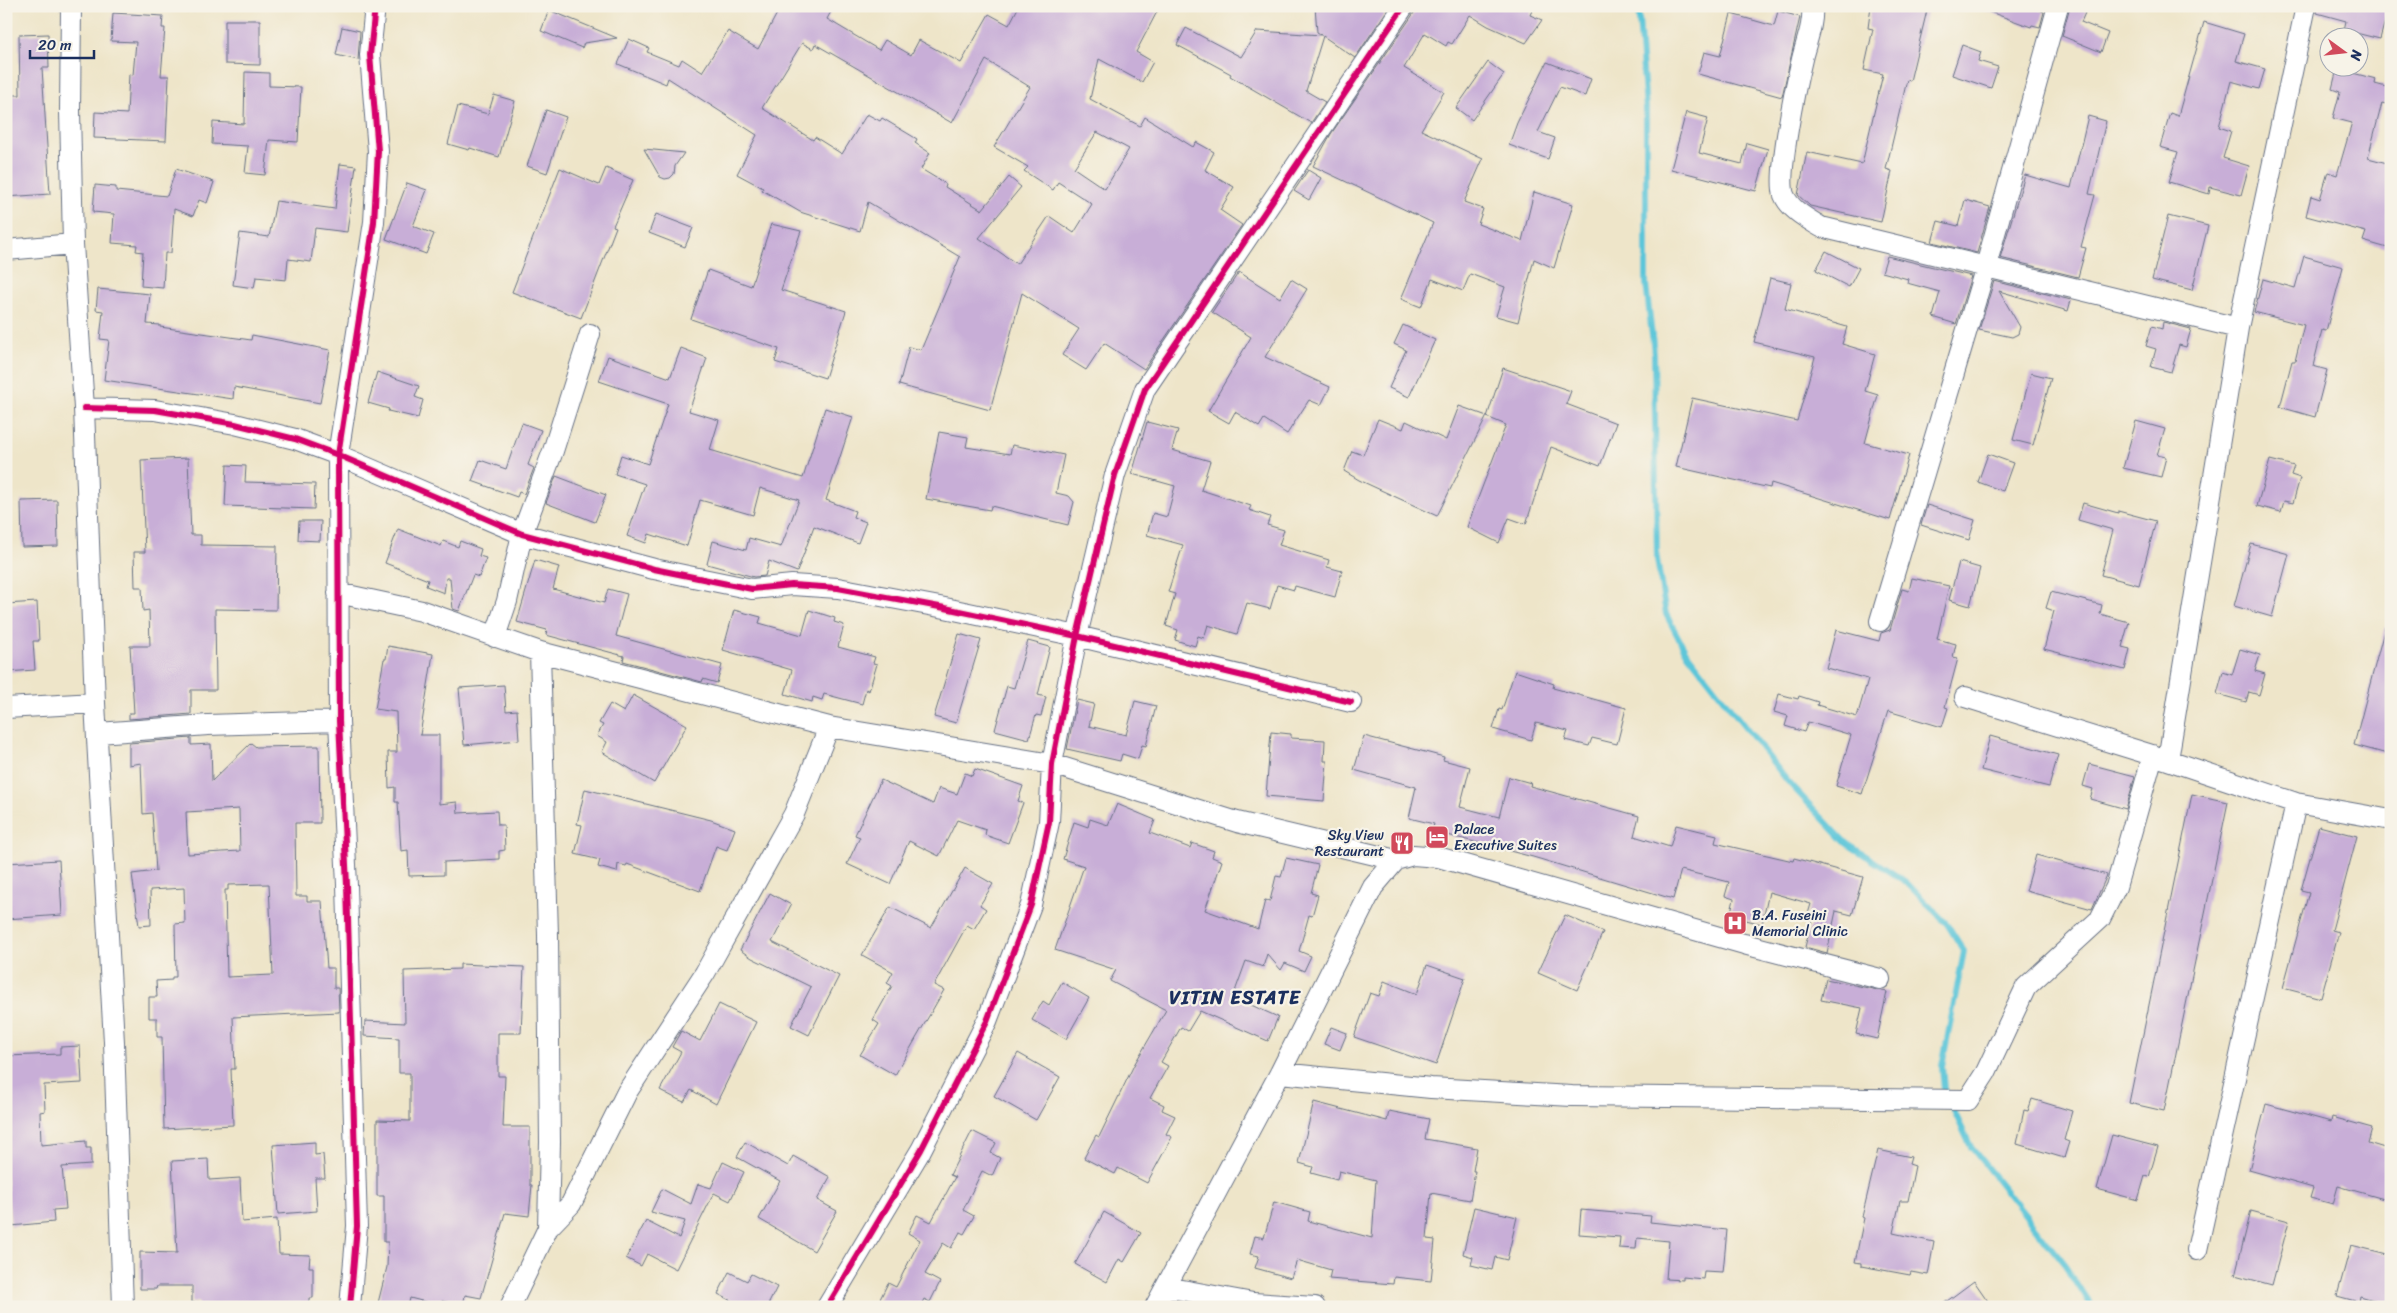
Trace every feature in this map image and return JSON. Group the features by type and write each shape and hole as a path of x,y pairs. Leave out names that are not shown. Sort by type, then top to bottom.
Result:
{"street":[{"path":"71,6 70,111 73,244 84,408 95,703 114,1042 123,1307"},
{"path":"350,1307 356,1216 347,885 339,721 338,455 374,222 378,150 370,55 375,6"},
{"path":"827,1307 921,1150 987,1021 1031,905 1049,822 1052,764 1077,636 1115,475 1145,389 1404,6"},
{"path":"1812,6 1813,16 1801,61 1782,169 1784,195 1796,211 1821,227 2238,328"},
{"path":"1880,621 1986,266 2058,6"},
{"path":"1280,1074 1431,1088 1572,1096 1968,1100 1986,1072 2026,986 2100,919 2116,887 2160,757 2238,328 2306,6"},
{"path":"6,250 73,244"},
{"path":"495,637 507,601 522,534 554,451 590,334"},
{"path":"84,408 155,410 217,421 295,439 338,455 522,534 654,569 752,589 792,585 838,588 1077,636 1351,702"},
{"path":"338,593 422,612 540,652 829,727 1052,764 1237,822 1396,860 1413,855 1438,857 1744,944 1880,979"},
{"path":"540,652 548,935 550,1142 548,1228"},
{"path":"1965,697 2160,757 2296,803 2391,820"},
{"path":"6,708 95,703"},
{"path":"98,733 208,725 339,721"},
{"path":"510,1307 548,1228 571,1204 627,1092 705,973 790,822 829,727"},
{"path":"2197,1250 2296,803"},
{"path":"1155,1307 1280,1074 1373,887 1396,860"},
{"path":"1166,1287 1253,1303 1315,1307"}],"building":[{"path":"794,6 834,6 827,19 879,50 885,40 911,55 919,40 961,63 989,14 1009,25 1019,6 1160,6 1136,52 1153,62 1142,82 1099,59 1090,99 1140,126 1145,117 1193,147 1196,142 1214,152 1205,170 1234,187 1220,210 1242,225 1144,369 1104,343 1086,370 1062,355 1079,329 1022,293 990,410 899,385 909,347 921,350 960,257 868,202 860,231 800,212 737,174 757,135 668,78 666,84 618,64 629,39 649,48 647,52 679,65 682,59 702,72 728,31 758,49 780,8 790,13","holes":["802,43 813,49 815,44 952,123 986,60 1030,87 994,147 1028,167 1024,171 1053,190 1058,182 1092,204 1074,233 1049,216 1017,264 979,238 1021,187 1009,177 982,210 945,187 946,184 921,169 930,153 915,143 917,139 882,118 880,121 867,114 842,154 815,137 813,140 762,108","1097,132 1129,149 1105,189 1074,168"]},
{"path":"1315,6 1390,6 1355,58 1323,36 1306,91 1325,102 1311,123 1230,76 1231,74 1177,45 1186,28 1241,57 1257,31 1322,35 1317,32"},
{"path":"1416,6 1534,6 1530,15 1542,20 1526,43 1488,26 1470,15 1452,44 1448,42 1446,46 1425,33 1404,68 1444,92 1421,130 1483,159 1464,202 1483,209 1478,224 1522,241 1534,192 1573,204 1554,268 1534,259 1518,322 1496,316 1505,287 1470,274 1463,291 1432,279 1421,307 1401,299 1433,223 1313,166 1331,134 1414,13"},
{"path":"1871,6 1928,6 1910,81 1907,80 1886,169 1892,171 1881,222 1810,206 1798,195 1807,152 1862,164 1883,74 1864,70 1873,29 1868,28"},
{"path":"1979,6 2039,6 2038,9 2044,12 2040,27 2032,25 2031,27 1979,8"},
{"path":"2070,6 2088,6 2081,22 2108,33 2101,52 2062,36"},
{"path":"2318,6 2389,6 2380,39 2370,36 2370,28 2344,28 2346,21 2317,13"},
{"path":"549,10 617,38 584,43 582,48 541,31"},
{"path":"1778,11 1800,17 1782,97 1698,74 1704,52 1720,56 1731,14 1774,26"},
{"path":"113,13 163,16 162,28 165,28 161,76 169,76 166,141 94,138 95,112 127,114 129,74 133,75 136,42 111,41"},
{"path":"225,20 260,20 260,65 225,64"},
{"path":"2204,22 2244,34 2236,61 2265,69 2259,89 2231,81 2219,127 2231,131 2223,158 2249,166 2241,195 2210,187 2209,194 2169,182 2178,152 2160,147 2170,113 2178,116"},
{"path":"342,27 360,31 358,60 336,55"},
{"path":"48,34 49,68 42,68 50,194 6,197 6,95 20,95 19,35"},
{"path":"1962,45 1981,52 1978,61 1998,67 1991,88 1952,75"},
{"path":"1488,62 1504,74 1472,120 1456,108"},
{"path":"1547,62 1591,79 1585,96 1560,87 1538,132 1555,138 1548,159 1509,145 1517,123"},
{"path":"245,72 269,73 269,86 301,87 298,142 269,140 265,175 245,173 248,146 212,144 213,122 244,124"},
{"path":"2370,77 2376,79 2375,84 2390,88 2386,104 2382,103 2368,158 2391,164 2391,249 2363,241 2366,232 2306,216 2311,196 2320,199 2328,172 2337,175 2352,123 2333,118 2340,92 2332,89 2335,78"},
{"path":"494,95 515,101 499,157 470,148 469,150 448,144 458,106 488,114"},
{"path":"546,110 566,117 547,173 527,166"},
{"path":"1686,112 1708,118 1699,153 1742,164 1747,143 1768,149 1756,191 1671,169"},
{"path":"2088,116 2106,121 2089,194 2095,195 2081,247 2086,248 2078,277 2000,258 2025,175 2071,188"},
{"path":"644,149 684,153 675,166 674,174 670,178 665,179 660,177"},
{"path":"340,164 356,166 347,232 315,228 311,262 288,259 286,280 256,277 254,288 233,285 240,233 269,237 276,201 335,209"},
{"path":"560,168 599,185 606,168 633,180 613,226 616,227 581,318 512,292"},
{"path":"176,169 214,182 207,203 199,200 193,216 174,209 171,253 165,253 163,288 141,286 143,252 136,251 137,245 112,243 114,214 93,212 95,185 116,187 116,191 167,196"},
{"path":"1308,170 1321,178 1309,200 1294,191"},
{"path":"407,183 427,190 413,226 434,234 426,254 386,239"},
{"path":"1965,200 1990,207 1977,253 1932,242 1938,221 1958,226"},
{"path":"656,214 693,228 685,247 649,233"},
{"path":"2168,216 2208,226 2192,290 2152,280"},
{"path":"771,224 801,231 781,290 846,311 825,378 775,362 779,349 691,319 708,270 751,286"},
{"path":"1826,251 1859,268 1849,287 1816,270"},
{"path":"1887,256 1971,276 1956,324 1933,317 1940,292 1907,283 1908,279 1882,272"},
{"path":"2304,256 2343,267 2326,331 2322,330 2313,366 2327,370 2315,417 2280,407 2304,325 2254,312 2263,279 2295,288"},
{"path":"1239,272 1280,298 1291,279 1307,289 1265,357 1330,387 1321,405 1309,400 1287,434 1264,419 1259,427 1235,412 1229,423 1208,411 1251,337 1212,312"},
{"path":"1770,278 1791,283 1785,309 1847,327 1842,344 1875,354 1865,391 1878,395 1865,443 1909,455 1890,520 1771,483 1770,488 1676,467 1692,398 1797,421 1815,357 1754,342"},
{"path":"1994,281 2071,300 2068,311 1999,291 2020,327 2018,334 2012,337 1979,330"},
{"path":"98,289 150,294 147,324 251,340 252,335 330,350 320,403 234,387 233,399 104,380 109,340 100,339 103,311 96,310"},
{"path":"2163,322 2191,329 2186,347 2179,345 2171,372 2151,367 2156,349 2146,346 2152,326 2162,329"},
{"path":"1403,325 1435,340 1409,397 1389,388 1406,350 1394,344"},
{"path":"681,348 707,358 689,411 719,420 710,450 803,478 825,408 853,417 826,500 855,511 853,517 866,522 858,543 814,526 797,572 769,561 765,576 754,577 707,564 713,541 746,550 749,538 781,547 799,500 760,488 753,515 700,500 687,546 649,534 646,543 627,536 645,484 615,474 621,455 648,464 668,404 599,381 608,356 670,378"},
{"path":"1503,368 1571,391 1566,404 1616,423 1600,466 1551,447 1526,524 1509,518 1499,543 1467,527 1506,425 1487,417"},
{"path":"377,372 419,386 415,397 423,400 418,418 388,411 389,409 368,403"},
{"path":"2031,373 2051,378 2033,445 2013,440"},
{"path":"1459,406 1487,416 1437,516 1359,480 1344,471 1352,451 1363,455 1378,419 1403,429 1406,421 1446,440"},
{"path":"2136,421 2165,429 2157,455 2166,457 2161,477 2123,468"},
{"path":"1147,422 1178,430 1172,450 1210,461 1201,490 1251,506 1249,510 1270,517 1267,525 1284,530 1279,545 1329,560 1327,567 1342,571 1335,597 1295,586 1294,590 1277,585 1270,609 1247,603 1237,634 1208,625 1204,638 1198,636 1195,646 1175,640 1178,630 1166,626 1175,594 1168,592 1183,545 1147,535 1153,513 1167,517 1175,486 1132,474"},
{"path":"522,423 541,430 528,465 534,468 524,494 519,492 517,497 472,481 480,460 506,469"},
{"path":"939,432 968,437 966,447 1010,454 1012,445 1064,455 1056,493 1069,496 1074,502 1068,525 991,506 990,510 926,499"},
{"path":"1988,454 2013,463 2003,491 1978,482"},
{"path":"188,458 191,535 201,535 201,545 277,546 276,610 215,609 216,690 191,690 191,714 129,719 129,713 134,713 130,646 150,646 149,610 143,611 142,587 135,587 134,552 145,552 141,460"},
{"path":"2270,460 2294,466 2291,475 2300,478 2293,503 2284,501 2281,512 2257,506"},
{"path":"227,465 246,466 245,482 315,484 314,509 225,506"},
{"path":"556,476 606,495 595,522 546,503"},
{"path":"57,500 58,546 22,547 21,501"},
{"path":"2083,503 2156,521 2139,585 2101,575 2113,530 2078,520"},
{"path":"1927,505 1975,520 1969,540 1921,525"},
{"path":"299,521 321,521 320,541 298,540"},
{"path":"398,529 441,546 443,541 458,547 460,541 481,549 479,556 486,558 479,577 473,575 459,611 453,609 450,578 446,578 444,593 426,586 428,580 385,563"},
{"path":"2251,544 2289,554 2272,617 2234,606"},
{"path":"535,560 559,567 553,589 604,603 608,589 627,594 616,636 722,665 717,683 703,679 702,682 623,661 624,656 546,635 547,630 517,622"},
{"path":"1959,562 1980,568 1970,606 1949,600"},
{"path":"1912,578 1949,586 1937,639 1956,644 1953,657 1958,658 1945,707 1948,708 1942,727 1888,711 1862,794 1836,786 1851,735 1808,722 1804,732 1785,726 1788,716 1774,712 1779,694 1798,699 1799,696 1818,702 1817,705 1857,717 1868,679 1826,668 1836,630 1879,641 1881,633 1890,630 1902,589 1909,591"},
{"path":"2051,592 2102,605 2100,614 2129,622 2122,647 2130,649 2125,670 2044,649 2054,611 2046,608"},
{"path":"37,602 39,641 33,641 35,670 6,672 6,604"},
{"path":"734,610 761,617 759,623 802,635 809,610 835,618 834,622 844,625 838,647 875,657 873,663 877,664 869,691 866,689 862,704 824,694 822,700 813,697 812,702 785,694 792,670 723,650"},
{"path":"2385,627 2391,628 2391,755 2354,745"},
{"path":"959,634 981,640 956,723 934,717"},
{"path":"1028,641 1050,647 1038,695 1046,697 1041,716 1036,715 1029,739 995,730 1007,686 1014,688"},
{"path":"388,646 433,654 420,735 439,735 439,804 457,802 458,813 497,811 498,825 504,825 505,850 499,851 499,859 444,862 444,875 409,876 408,850 401,851 398,802 395,802 395,787 389,788 388,752 397,752 396,712 375,709"},
{"path":"2240,649 2260,655 2255,671 2265,674 2259,695 2249,692 2246,702 2217,694 2223,672 2232,675"},
{"path":"1515,671 1554,684 1553,688 1626,708 1617,744 1592,738 1589,746 1565,740 1568,731 1536,723 1531,740 1493,729 1499,709 1502,710"},
{"path":"504,685 506,711 517,710 519,740 464,745 459,688"},
{"path":"633,695 687,725 654,783 602,752 607,742 597,736 603,725 599,723 610,704 624,712"},
{"path":"1077,700 1094,704 1089,726 1126,735 1135,701 1156,706 1146,746 1142,745 1138,759 1122,754 1120,761 1067,749"},
{"path":"1271,732 1291,734 1291,738 1325,740 1324,761 1327,761 1324,801 1266,796"},
{"path":"1364,736 1444,757 1443,760 1470,767 1460,807 1499,817 1509,777 1531,783 1530,786 1639,816 1634,836 1670,847 1676,825 1717,835 1715,843 1793,861 1794,858 1863,877 1852,915 1836,911 1827,953 1805,947 1813,916 1808,914 1811,904 1769,892 1762,924 1730,916 1734,899 1725,896 1729,882 1681,870 1673,899 1533,857 1432,831 1434,824 1409,818 1416,787 1354,770"},
{"path":"1990,736 2058,755 2049,787 1981,770"},
{"path":"191,738 191,745 211,744 212,781 251,743 256,747 319,746 320,823 295,823 296,896 307,896 307,901 322,901 327,968 334,968 334,988 338,988 339,1012 233,1017 235,1069 231,1069 233,1125 164,1129 162,1037 157,1037 157,1018 149,1018 149,997 157,997 156,981 172,980 172,977 176,977 175,924 185,923 184,888 150,890 151,925 139,926 132,874 156,871 152,813 143,814 141,763 129,765 129,743","holes":["239,809 240,851 188,854 186,812","269,884 273,975 227,977 225,890 228,890 228,885"]},
{"path":"2089,764 2135,776 2126,809 2090,799 2093,789 2083,786"},
{"path":"975,769 1023,786 1018,801 1023,803 1008,843 985,835 986,830 957,820 939,856 909,841 890,884 847,864 860,837 855,835 881,780 933,804 939,788 957,794 965,773 972,776"},
{"path":"585,789 711,820 735,829 727,850 716,846 700,891 627,864 626,866 618,864 617,872 598,867 600,860 575,854 582,825 577,824"},
{"path":"2192,794 2228,802 2164,1111 2129,1103"},
{"path":"1117,804 1155,820 1150,833 1190,848 1192,843 1214,851 1212,857 1222,861 1205,910 1258,929 1265,900 1270,901 1276,876 1281,877 1286,858 1318,865 1311,893 1318,895 1312,916 1309,915 1299,951 1311,956 1304,971 1285,963 1281,970 1267,954 1263,967 1246,961 1233,997 1278,1017 1268,1041 1200,1011 1188,1031 1181,1027 1161,1062 1168,1066 1150,1098 1164,1105 1162,1110 1175,1116 1166,1134 1172,1137 1147,1183 1118,1168 1115,1174 1084,1158 1096,1135 1099,1137 1134,1065 1166,1010 1110,981 1116,970 1055,950 1084,866 1063,859 1074,822 1088,827 1090,819 1108,825"},
{"path":"2319,826 2357,836 2332,930 2339,932 2321,998 2283,988 2309,892 2301,890"},
{"path":"2036,855 2107,875 2092,909 2026,891"},
{"path":"59,860 62,915 6,919 6,863"},
{"path":"965,868 993,884 980,905 986,909 974,929 967,925 934,985 944,990 895,1075 860,1055 879,1024 873,1020 892,986 887,983 893,972 862,955 890,907 931,928"},
{"path":"770,893 791,905 772,942 839,976 809,1035 791,1026 811,987 752,958 740,950"},
{"path":"1565,915 1603,932 1577,990 1538,973"},
{"path":"460,964 524,967 521,1033 498,1033 498,1076 505,1076 503,1127 530,1127 530,1185 532,1185 529,1216 505,1213 481,1298 465,1295 463,1306 442,1301 441,1306 410,1298 408,1307 377,1307 387,1267 388,1242 384,1242 384,1196 377,1196 377,1120 410,1121 410,1073 399,1073 399,1038 364,1036 365,1021 405,1023 404,971 460,969"},
{"path":"1427,965 1465,978 1436,1065 1354,1037 1370,993 1379,996 1384,981 1417,994"},
{"path":"1826,979 1887,992 1877,1039 1856,1034 1862,1008 1821,1000"},
{"path":"1062,982 1089,998 1066,1039 1032,1020 1043,1001 1049,1005"},
{"path":"719,1004 756,1022 716,1104 691,1090 684,1102 660,1090 681,1052 672,1047 681,1031 700,1041"},
{"path":"1331,1027 1347,1033 1340,1050 1324,1044"},
{"path":"80,1046 82,1083 44,1085 45,1111 40,1112 41,1145 86,1141 86,1148 91,1148 91,1165 62,1167 66,1209 53,1210 54,1222 11,1226 6,1173 6,1056 60,1054 60,1047"},
{"path":"1018,1053 1060,1077 1036,1120 994,1096"},
{"path":"2032,1099 2072,1111 2064,1140 2069,1142 2064,1158 2017,1144 2024,1110 2028,1111"},
{"path":"1314,1102 1387,1121 1389,1111 1429,1119 1425,1139 1477,1148 1470,1200 1431,1193 1427,1239 1435,1240 1431,1281 1394,1277 1393,1284 1329,1279 1331,1270 1297,1260 1291,1278 1255,1268 1259,1256 1250,1254 1255,1236 1264,1238 1274,1202 1310,1212 1308,1221 1372,1238 1376,1180 1339,1171 1337,1180 1311,1173 1313,1167 1299,1163"},
{"path":"2266,1104 2331,1122 2332,1117 2372,1128 2368,1143 2391,1150 2391,1201 2338,1186 2333,1204 2310,1198 2313,1188 2249,1170"},
{"path":"972,1131 996,1143 991,1153 1000,1158 992,1176 982,1171 963,1210 974,1216 964,1234 960,1232 951,1248 943,1243 925,1274 940,1282 930,1302 924,1299 920,1307 876,1307 888,1283 896,1287 920,1240 908,1233 917,1215 931,1222 955,1177 950,1175"},
{"path":"2112,1135 2158,1147 2149,1177 2145,1176 2138,1200 2097,1189"},
{"path":"315,1142 315,1155 323,1154 325,1178 315,1178 317,1211 278,1214 273,1145"},
{"path":"745,1142 788,1166 793,1156 830,1177 817,1200 837,1211 814,1251 759,1219 780,1181 737,1157"},
{"path":"1878,1150 1911,1157 1909,1164 1915,1166 1908,1201 1900,1201 1893,1233 1934,1242 1928,1275 1911,1272 1910,1275 1861,1266 1861,1263 1855,1262 1864,1218 1862,1217"},
{"path":"208,1159 209,1180 240,1178 242,1222 277,1219 279,1254 310,1255 309,1267 313,1267 313,1298 309,1298 309,1307 199,1307 199,1302 192,1303 192,1286 157,1286 156,1289 140,1289 140,1252 177,1253 172,1161"},
{"path":"723,1162 744,1172 730,1201 714,1193 676,1269 647,1254 641,1266 626,1258 646,1221 679,1238 685,1221 651,1212 662,1189 691,1204 698,1184 711,1188"},
{"path":"1474,1207 1517,1217 1507,1260 1495,1257 1492,1270 1471,1265 1473,1257 1463,1254"},
{"path":"1581,1210 1651,1216 1650,1222 1727,1230 1723,1272 1704,1271 1703,1279 1683,1277 1683,1280 1666,1279 1669,1241 1637,1238 1636,1249 1619,1248 1620,1237 1579,1234"},
{"path":"2251,1211 2289,1221 2272,1285 2235,1275"},
{"path":"1104,1212 1141,1233 1124,1262 1119,1259 1107,1282 1075,1264"},
{"path":"2351,1245 2391,1255 2391,1305 2360,1296 2359,1302 2337,1296"},
{"path":"729,1272 747,1281 751,1274 777,1287 767,1307 743,1307 718,1294"},
{"path":"1974,1281 1992,1307 1939,1307"}],"waterway":[{"path":"1638,6 1646,109 1646,284 1654,353 1657,559 1666,614 1685,650 1789,783 1846,843 1906,882 1947,924 1964,951 1942,1066 1944,1090 1971,1147 2065,1265 2092,1307"}],"cycle path":[{"path":"350,1307 357,1226 347,885 339,721 338,455 374,222 378,151 370,55 375,6"},
{"path":"827,1307 921,1150 987,1021 1031,905 1049,822 1052,764 1077,636 1115,475 1145,389 1404,6"},
{"path":"84,408 155,410 235,424 295,439 338,455 522,534 654,569 752,589 792,585 838,588 945,608 1077,636 1351,702"}],"place":[{"name":"Palace Executive Suites","path":"1437,837"},
{"name":"Sky View Restaurant","path":"1402,843"},
{"name":"B.A. Fuseini Memorial Clinic","path":"1735,923"}],"district":[{"name":"VITIN ESTATE","path":"1235,997"}]}
